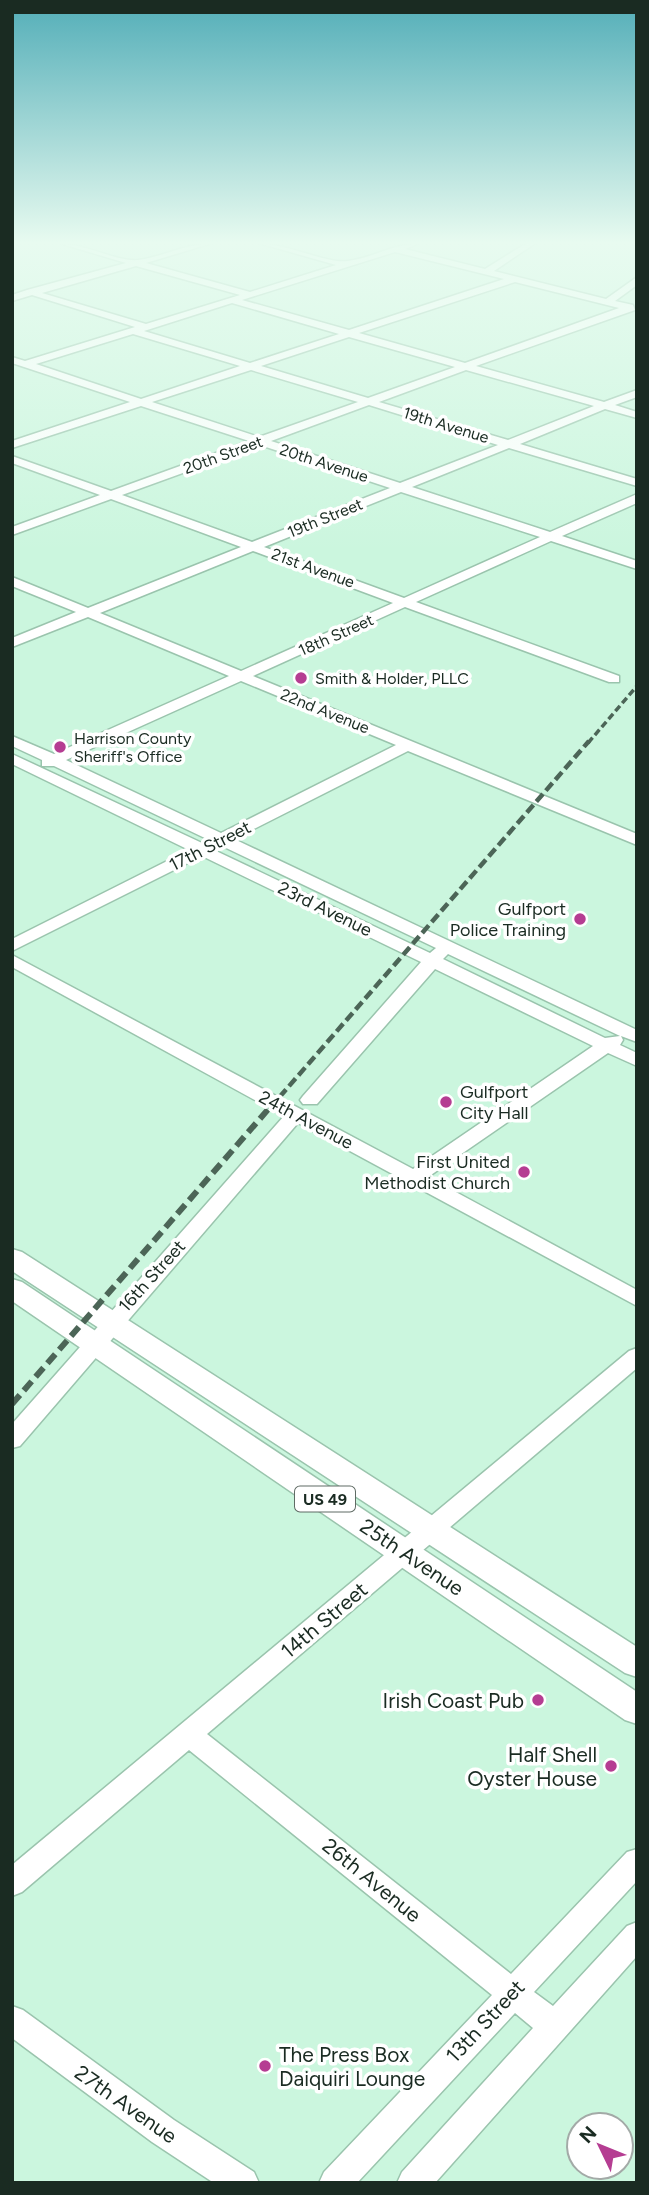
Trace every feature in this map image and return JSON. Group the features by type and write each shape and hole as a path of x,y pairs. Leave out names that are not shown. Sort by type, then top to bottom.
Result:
{"main road":[{"name":"25th Avenue","path":"12,1258 103,1333 405,1552 637,1710"},
{"name":"25th Avenue","path":"12,1288 103,1333 433,1528 637,1664"}],"street":[{"path":"16,364 78,346"},
{"name":"19th Avenue","path":"192,346 637,483"},
{"path":"12,445 309,346"},
{"path":"398,346 637,415"},
{"name":"20th Street","path":"12,531 525,346"},
{"name":"20th Avenue","path":"16,364 637,565"},
{"name":"19th Street","path":"12,643 637,393"},
{"name":"21st Avenue","path":"12,458 614,680"},
{"name":"18th Street","path":"35,768 637,498"},
{"name":"22nd Avenue","path":"12,581 637,840"},
{"name":"23rd Avenue","path":"12,740 446,946 633,1031"},
{"name":"17th Street","path":"12,946 408,745"},
{"name":"23rd Avenue","path":"12,758 637,1060"},
{"name":"16th Street","path":"12,1440 430,960 446,946"},
{"name":"24th Avenue","path":"12,960 303,1108 413,1178 637,1299"},
{"path":"413,1178 606,1045 633,1031"},
{"name":"14th Street","path":"12,1883 637,1356"},
{"name":"26th Avenue","path":"189,1735 554,2026"},
{"name":"13th Street","path":"335,2183 637,1861"},
{"path":"413,2183 637,1935"},
{"name":"27th Avenue","path":"12,2021 163,2131 243,2183"}],"railway":[{"path":"588,743 637,686"},
{"path":"270,1108 589,741"},
{"path":"12,1404 271,1106"}],"place":[{"name":"Smith & Holder, PLLC","path":"301,678"},
{"name":"Harrison County Sheriff's Office","path":"60,747"},
{"name":"Gulfport Police Training","path":"580,919"},
{"name":"Gulfport City Hall","path":"446,1102"},
{"name":"First United Methodist Church","path":"524,1172"},
{"name":"Irish Coast Pub","path":"538,1700"},
{"name":"Half Shell Oyster House","path":"611,1766"},
{"name":"The Press Box Daiquiri Lounge","path":"265,2066"}]}
